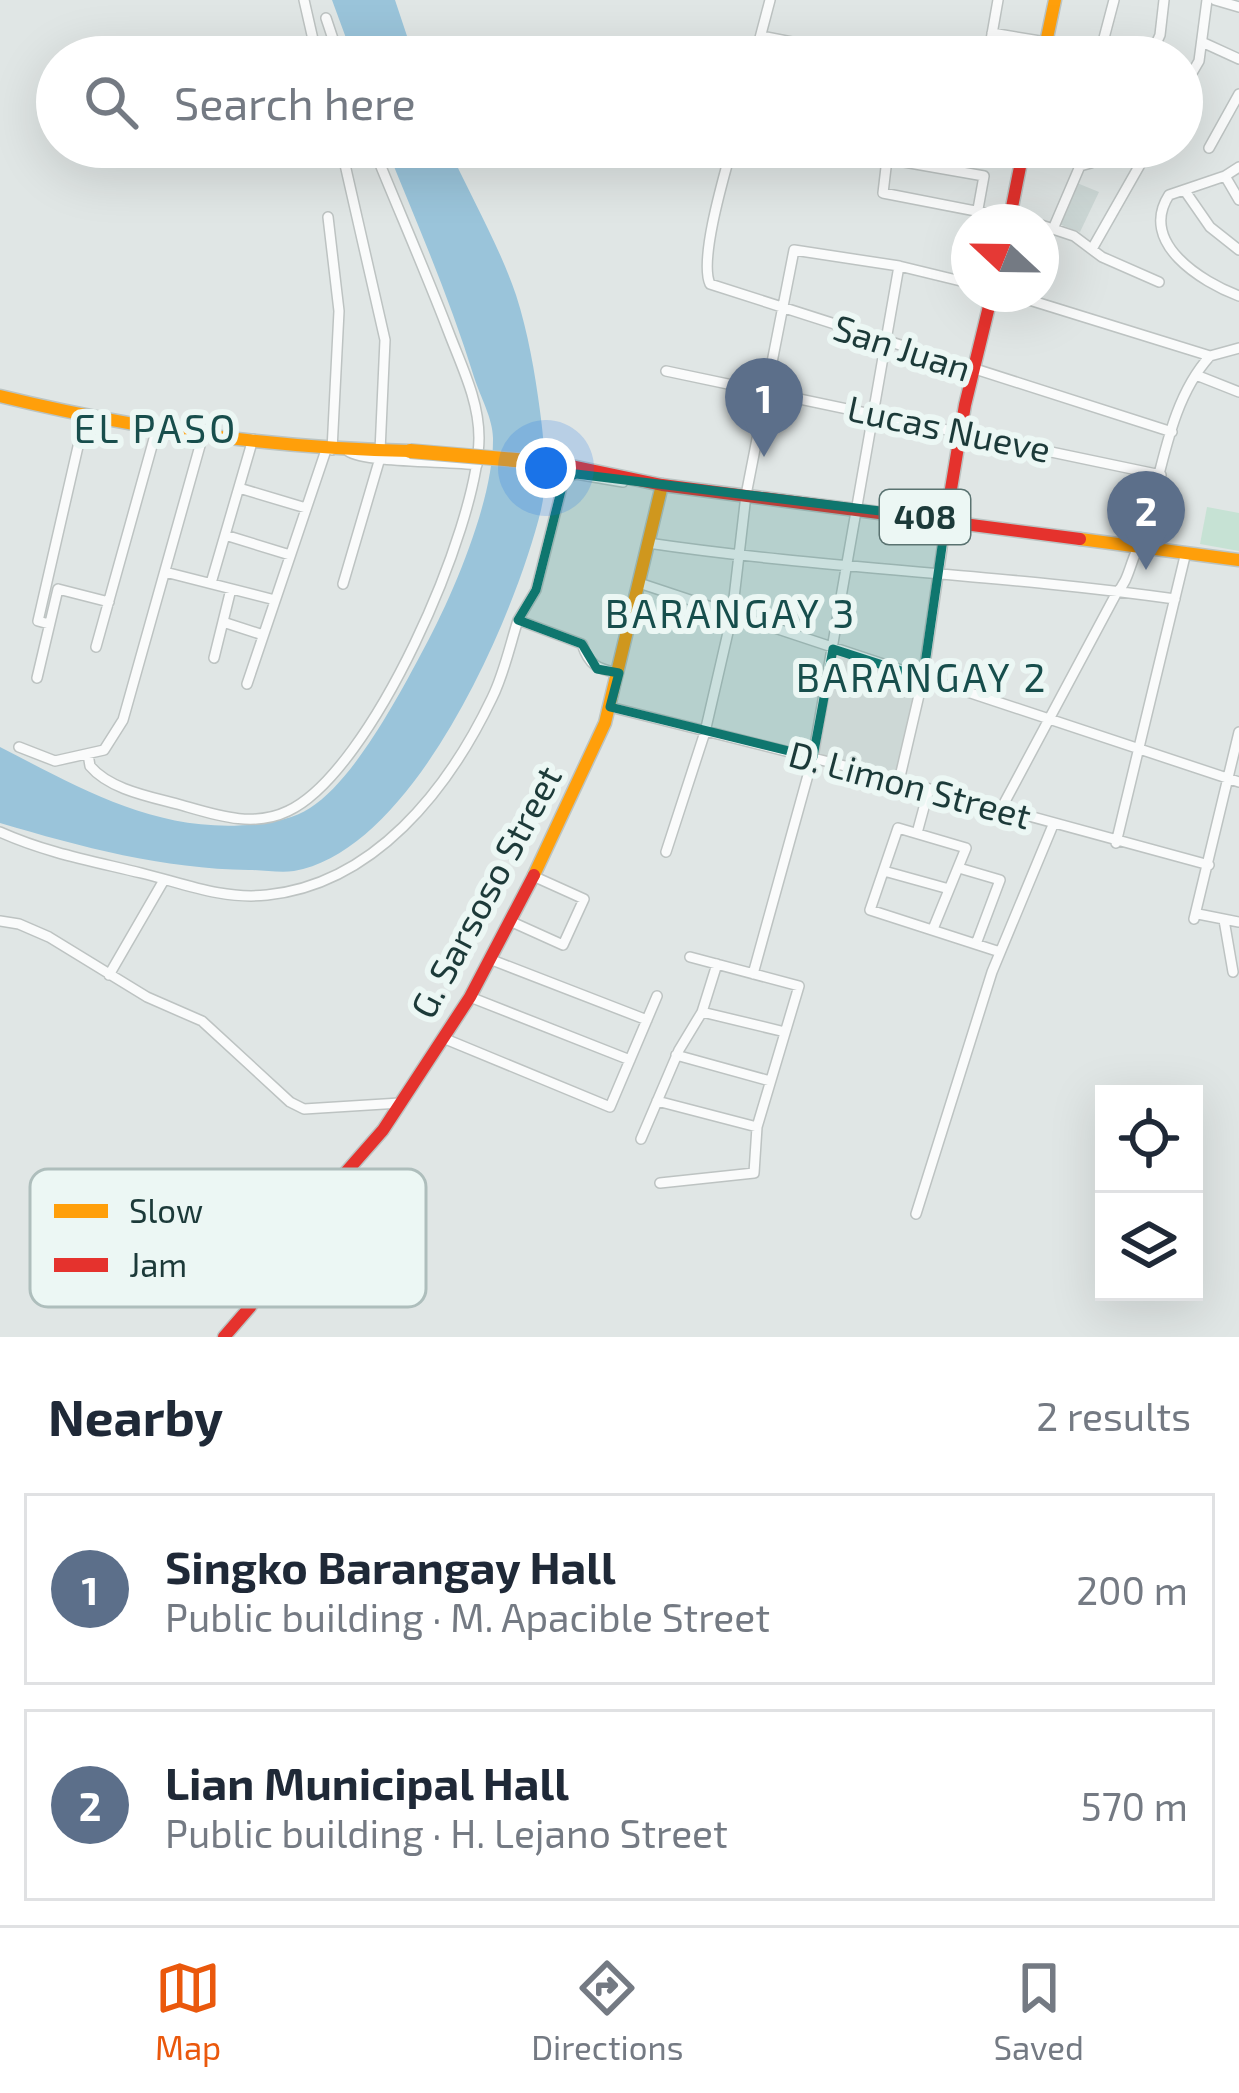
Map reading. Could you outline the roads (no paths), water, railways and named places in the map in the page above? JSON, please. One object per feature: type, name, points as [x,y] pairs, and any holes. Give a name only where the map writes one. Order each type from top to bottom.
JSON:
[{"type":"street","points":[[304,0],[312,36]]},
{"type":"street","points":[[761,36],[770,0]]},
{"type":"street","points":[[992,36],[998,0]]},
{"type":"street","points":[[1047,36],[1055,0]]},
{"type":"street","points":[[1105,36],[1114,0]]},
{"type":"street","points":[[1160,36],[1164,0]]},
{"type":"street","points":[[1239,8],[1211,0],[1204,43],[1239,58]]},
{"type":"street","points":[[326,18],[332,36]]},
{"type":"street","points":[[992,33],[1001,36]]},
{"type":"street","points":[[1209,148],[1239,94]]},
{"type":"street","points":[[1239,167],[1169,195],[1163,204],[1163,234],[1189,270],[1239,296]]},
{"type":"street","points":[[343,584],[380,454],[385,340],[346,168]]},
{"type":"street","points":[[88,754],[95,773],[112,782],[216,816],[262,818],[289,811],[314,793],[348,754],[422,628],[464,528],[477,465],[478,418],[381,168]]},
{"type":"street","name":"San Juan","points":[[726,168],[705,274],[710,284],[1172,432]]},
{"type":"street","points":[[886,168],[883,193],[978,209],[984,176],[938,168]]},
{"type":"street","points":[[1012,204],[1020,168]]},
{"type":"street","points":[[1059,205],[1079,168]]},
{"type":"street","points":[[1092,248],[1138,168]]},
{"type":"street","points":[[1226,176],[1239,200]]},
{"type":"street","points":[[1185,190],[1210,227],[1239,250]]},
{"type":"street","points":[[247,684],[306,508],[336,450],[339,310],[328,217]]},
{"type":"street","points":[[1059,231],[1102,257],[1159,282]]},
{"type":"street","points":[[666,852],[705,732],[732,615],[746,495],[794,250],[951,279]]},
{"type":"street","points":[[753,974],[813,757],[899,266]]},
{"type":"street","points":[[1059,309],[1210,356],[1239,348]]},
{"type":"street","points":[[898,781],[923,678],[960,430],[988,312]]},
{"type":"street","points":[[1001,809],[1120,591],[1145,533],[1172,432],[1196,375],[1210,356]]},
{"type":"street","name":"Lucas Nueve","points":[[666,370],[1160,475]]},
{"type":"street","points":[[1196,375],[1239,392]]},
{"type":"street","name":"408","points":[[0,396],[157,428],[380,454],[410,451],[562,464],[662,485],[1239,560]]},
{"type":"street","points":[[49,625],[38,621],[85,416]]},
{"type":"street","points":[[96,647],[157,428]]},
{"type":"street","points":[[19,747],[55,760],[104,750],[123,720],[204,434]]},
{"type":"street","points":[[211,583],[254,439]]},
{"type":"street","points":[[380,454],[477,465]]},
{"type":"street","points":[[0,832],[40,850],[194,890],[265,896],[317,886],[372,856],[397,834],[467,744],[494,695],[518,620],[536,590],[564,479],[576,474],[609,482],[637,481]]},
{"type":"street","name":"G. Sarsoso Street","points":[[348,1169],[382,1130],[470,997],[512,922],[600,736],[662,485]]},
{"type":"street","points":[[239,488],[306,508]]},
{"type":"street","points":[[225,535],[290,555]]},
{"type":"street","points":[[648,543],[1175,598]]},
{"type":"street","points":[[1116,843],[1186,552]]},
{"type":"street","points":[[164,572],[275,600]]},
{"type":"street","points":[[639,583],[1234,781]]},
{"type":"street","points":[[37,678],[59,588],[110,602]]},
{"type":"street","points":[[214,658],[231,589]]},
{"type":"street","points":[[518,620],[582,644],[597,669],[618,673]]},
{"type":"street","points":[[223,622],[263,635]]},
{"type":"street","name":"D. Limon Street","points":[[610,707],[1209,865]]},
{"type":"street","points":[[1239,732],[1234,781],[1196,916],[1239,922]]},
{"type":"street","points":[[916,833],[929,789]]},
{"type":"street","points":[[916,1214],[1000,952],[1053,824]]},
{"type":"street","points":[[933,929],[966,848],[898,827],[870,910],[1000,952]]},
{"type":"street","points":[[959,868],[1000,880],[976,944]]},
{"type":"street","points":[[884,871],[950,890]]},
{"type":"street","points":[[512,922],[562,945],[584,899],[533,876]]},
{"type":"street","points":[[109,975],[164,880]]},
{"type":"street","points":[[1224,920],[1232,972]]},
{"type":"street","points":[[0,921],[49,938],[147,997],[202,1021],[290,1102],[304,1109],[400,1103]]},
{"type":"street","points":[[660,1183],[754,1173],[757,1127],[799,986],[690,957]]},
{"type":"street","points":[[491,960],[647,1020]]},
{"type":"street","points":[[641,1139],[676,1055],[702,1012],[717,964]]},
{"type":"street","points":[[443,1038],[610,1107],[657,996]]},
{"type":"street","points":[[470,997],[630,1060]]},
{"type":"street","points":[[702,1012],[784,1032]]},
{"type":"street","points":[[676,1055],[770,1081]]},
{"type":"street","points":[[657,1101],[757,1127]]},
{"type":"street","name":"G. Sarsoso Street","points":[[224,1337],[250,1307]]},
{"type":"water","points":[[332,0],[395,0],[407,36],[345,36]]},
{"type":"water","points":[[395,168],[458,168],[516,295],[531,353],[545,460],[541,510],[508,608],[453,722],[418,775],[380,821],[338,854],[294,871],[154,861],[0,823],[0,747],[123,806],[188,823],[258,824],[291,817],[310,808],[342,779],[373,738],[433,632],[469,549],[491,463],[489,415]]},
{"type":"place","name":"Singko Barangay Hall","points":[[764,457]]},
{"type":"place","name":"Lian Municipal Hall","points":[[1146,570]]},
{"type":"district","name":"EL PASO","points":[[156,429]]},
{"type":"district","name":"BARANGAY 3","points":[[731,614]]},
{"type":"district","name":"BARANGAY 2","points":[[922,678]]}]
